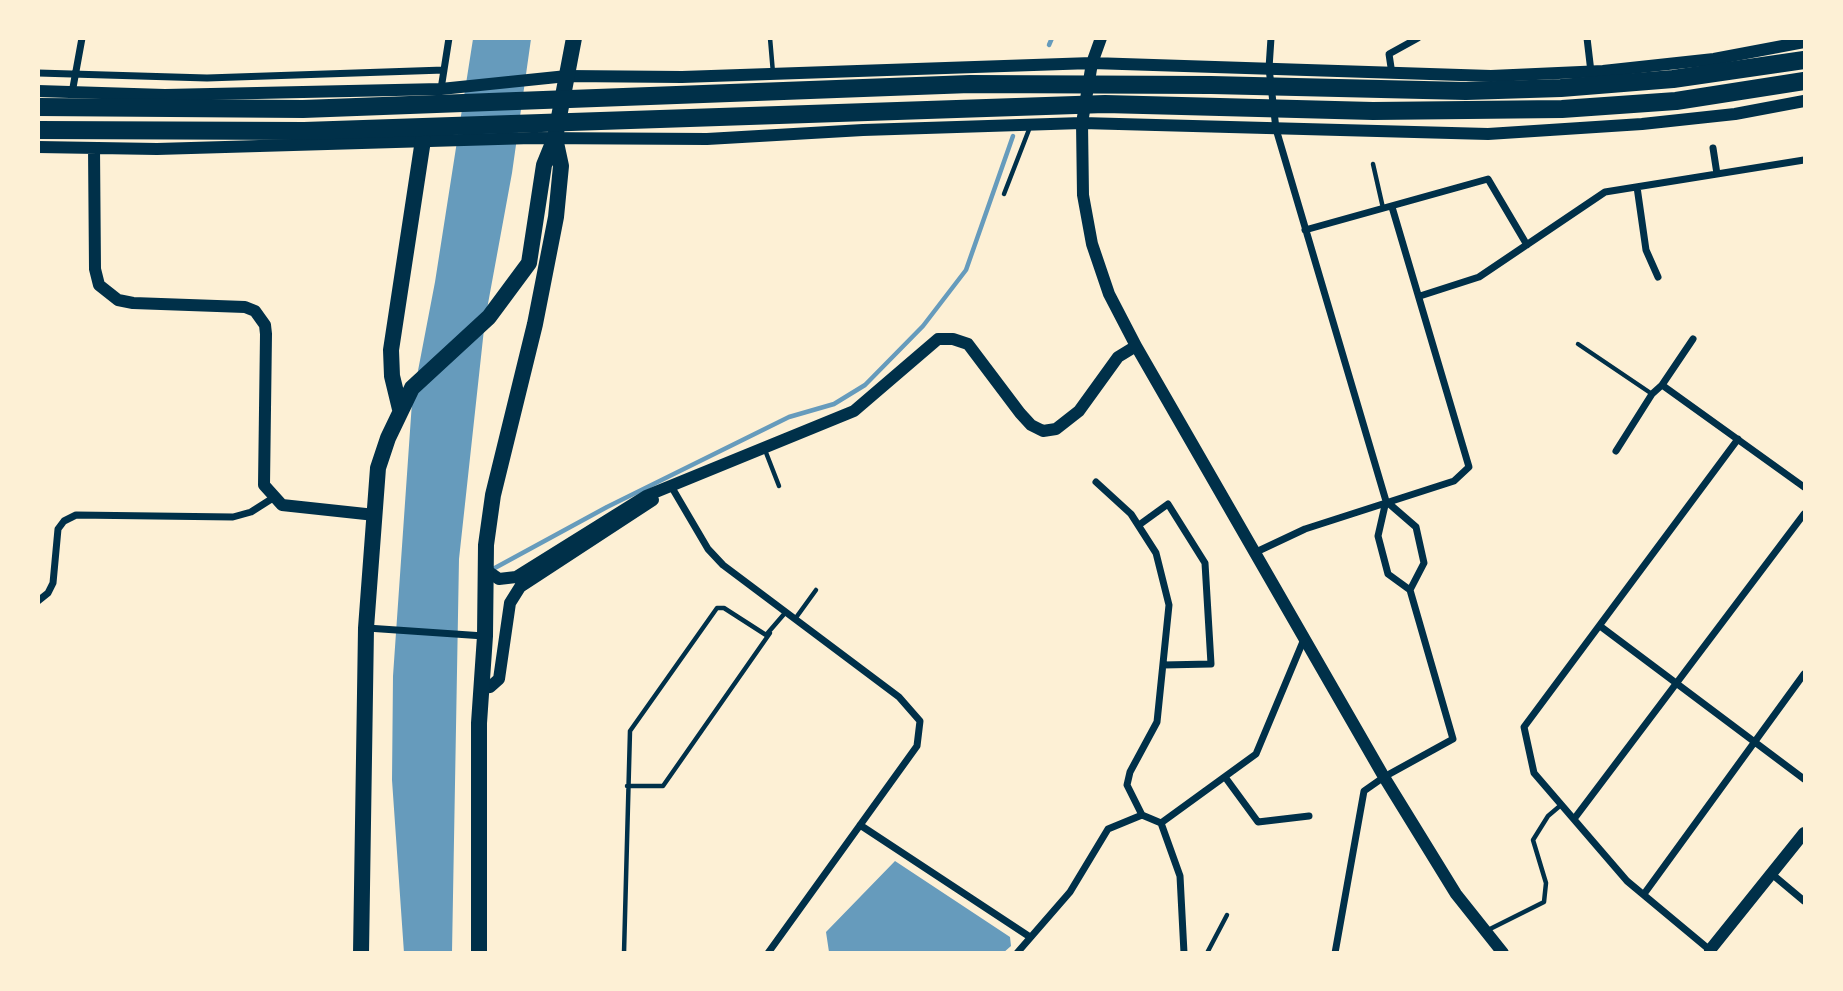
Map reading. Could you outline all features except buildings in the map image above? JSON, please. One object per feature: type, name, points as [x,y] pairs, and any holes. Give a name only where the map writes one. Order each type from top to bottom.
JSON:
[{"type":"highway","points":[[38,107],[303,109],[984,84],[1493,90],[1673,79],[1804,60]]},
{"type":"highway","points":[[38,130],[304,131],[1078,105],[1373,111],[1562,109],[1676,101],[1804,81]]},
{"type":"main road","points":[[361,953],[378,468],[402,404],[434,365],[489,317],[528,263],[544,165],[555,138],[574,38]]},
{"type":"main road","points":[[479,953],[481,688],[478,635],[493,495],[535,324],[556,217],[561,166],[555,138]]},
{"type":"main road","points":[[402,404],[392,376],[391,350],[424,140]]},
{"type":"street","points":[[60,148],[82,38]]},
{"type":"street","points":[[441,89],[449,38]]},
{"type":"street","points":[[1101,38],[1092,62],[1082,123],[1083,195],[1092,244],[1109,294],[1136,346],[1384,777],[1456,894],[1503,953]]},
{"type":"street","points":[[1392,74],[1389,54],[1418,38]]},
{"type":"street","points":[[1587,38],[1591,72]]},
{"type":"street","points":[[1270,39],[1269,68],[1276,129],[1386,501],[1378,536],[1388,574],[1410,590],[1453,739],[1364,791],[1337,952]]},
{"type":"street","points":[[38,91],[72,93],[441,89],[567,76],[773,74],[1092,62],[1491,76],[1591,72],[1714,59],[1804,42]]},
{"type":"street","points":[[38,73],[207,78],[444,70]]},
{"type":"street","points":[[38,147],[531,138],[707,139],[863,130],[1082,123],[1488,134],[1557,131],[1735,114],[1804,101]]},
{"type":"street","points":[[94,148],[95,269],[99,285],[109,295],[125,301],[245,307],[261,317],[266,334],[264,485],[272,498],[295,509],[375,515]]},
{"type":"street","points":[[1713,148],[1717,174]]},
{"type":"street","points":[[1420,296],[1479,277],[1605,192],[1804,160]]},
{"type":"street","points":[[1305,230],[1488,179],[1527,245]]},
{"type":"street","points":[[1637,187],[1646,250],[1658,277]]},
{"type":"street","points":[[1254,553],[1305,529],[1454,481],[1469,467],[1420,296],[1388,208]]},
{"type":"street","points":[[486,570],[499,579],[516,577],[646,496],[657,494],[764,445],[854,411],[928,345],[946,337],[968,344],[1031,425],[1043,431],[1056,429],[1070,419],[1086,403],[1118,357],[1136,346]]},
{"type":"street","points":[[1616,451],[1652,394],[1662,385],[1693,339]]},
{"type":"street","points":[[1662,385],[1804,487]]},
{"type":"street","points":[[1738,439],[1524,727],[1534,773],[1627,881],[1712,951],[1804,833]]},
{"type":"street","points":[[1096,482],[1132,514],[1156,553],[1169,605],[1157,722],[1130,772],[1127,785],[1142,815]]},
{"type":"street","points":[[671,486],[708,549],[723,565],[900,697],[920,721],[917,746],[768,953]]},
{"type":"street","points":[[481,688],[490,687],[499,679],[510,603],[520,587],[652,502],[657,494]]},
{"type":"street","points":[[38,601],[48,593],[53,583],[58,530],[64,521],[76,515],[233,517],[251,512],[272,498]]},
{"type":"street","points":[[1386,501],[1416,527],[1424,563],[1410,590]]},
{"type":"street","points":[[1139,525],[1168,504],[1205,563],[1211,664],[1163,665]]},
{"type":"street","points":[[1574,820],[1675,682],[1804,514]]},
{"type":"street","points":[[1600,626],[1804,779]]},
{"type":"street","points":[[372,629],[478,635]]},
{"type":"street","points":[[1161,822],[1256,754],[1304,639]]},
{"type":"street","points":[[1644,894],[1804,674]]},
{"type":"street","points":[[1225,777],[1258,821],[1309,816]]},
{"type":"street","points":[[1017,953],[1070,892],[1108,829],[1142,815],[1161,822]]},
{"type":"street","points":[[1161,822],[1180,876],[1184,953]]},
{"type":"street","points":[[860,825],[1030,937]]},
{"type":"street","points":[[1773,876],[1804,901]]},
{"type":"lane","points":[[770,38],[773,74]]},
{"type":"lane","points":[[1004,194],[1030,126]]},
{"type":"lane","points":[[1373,164],[1388,208]]},
{"type":"lane","points":[[1578,344],[1652,394]]},
{"type":"lane","points":[[764,445],[779,486]]},
{"type":"lane","points":[[795,619],[816,590]]},
{"type":"lane","points":[[624,953],[630,731],[716,608],[724,608],[762,635],[770,632]]},
{"type":"lane","points":[[627,786],[663,786],[786,612]]},
{"type":"lane","points":[[1485,931],[1544,902],[1546,883],[1533,840],[1544,821],[1561,805]]},
{"type":"lane","points":[[1207,953],[1227,915]]},
{"type":"water","points":[[473,39],[531,39],[512,173],[485,320],[459,559],[452,952],[404,953],[392,780],[393,676],[412,402],[435,282]]},
{"type":"water","points":[[895,861],[1010,937],[1011,946],[1003,953],[829,952],[826,932]]},
{"type":"waterway","points":[[1049,45],[1052,38]]},
{"type":"waterway","points":[[493,569],[607,507],[789,417],[834,404],[865,385],[923,326],[966,270],[1013,136]]}]
